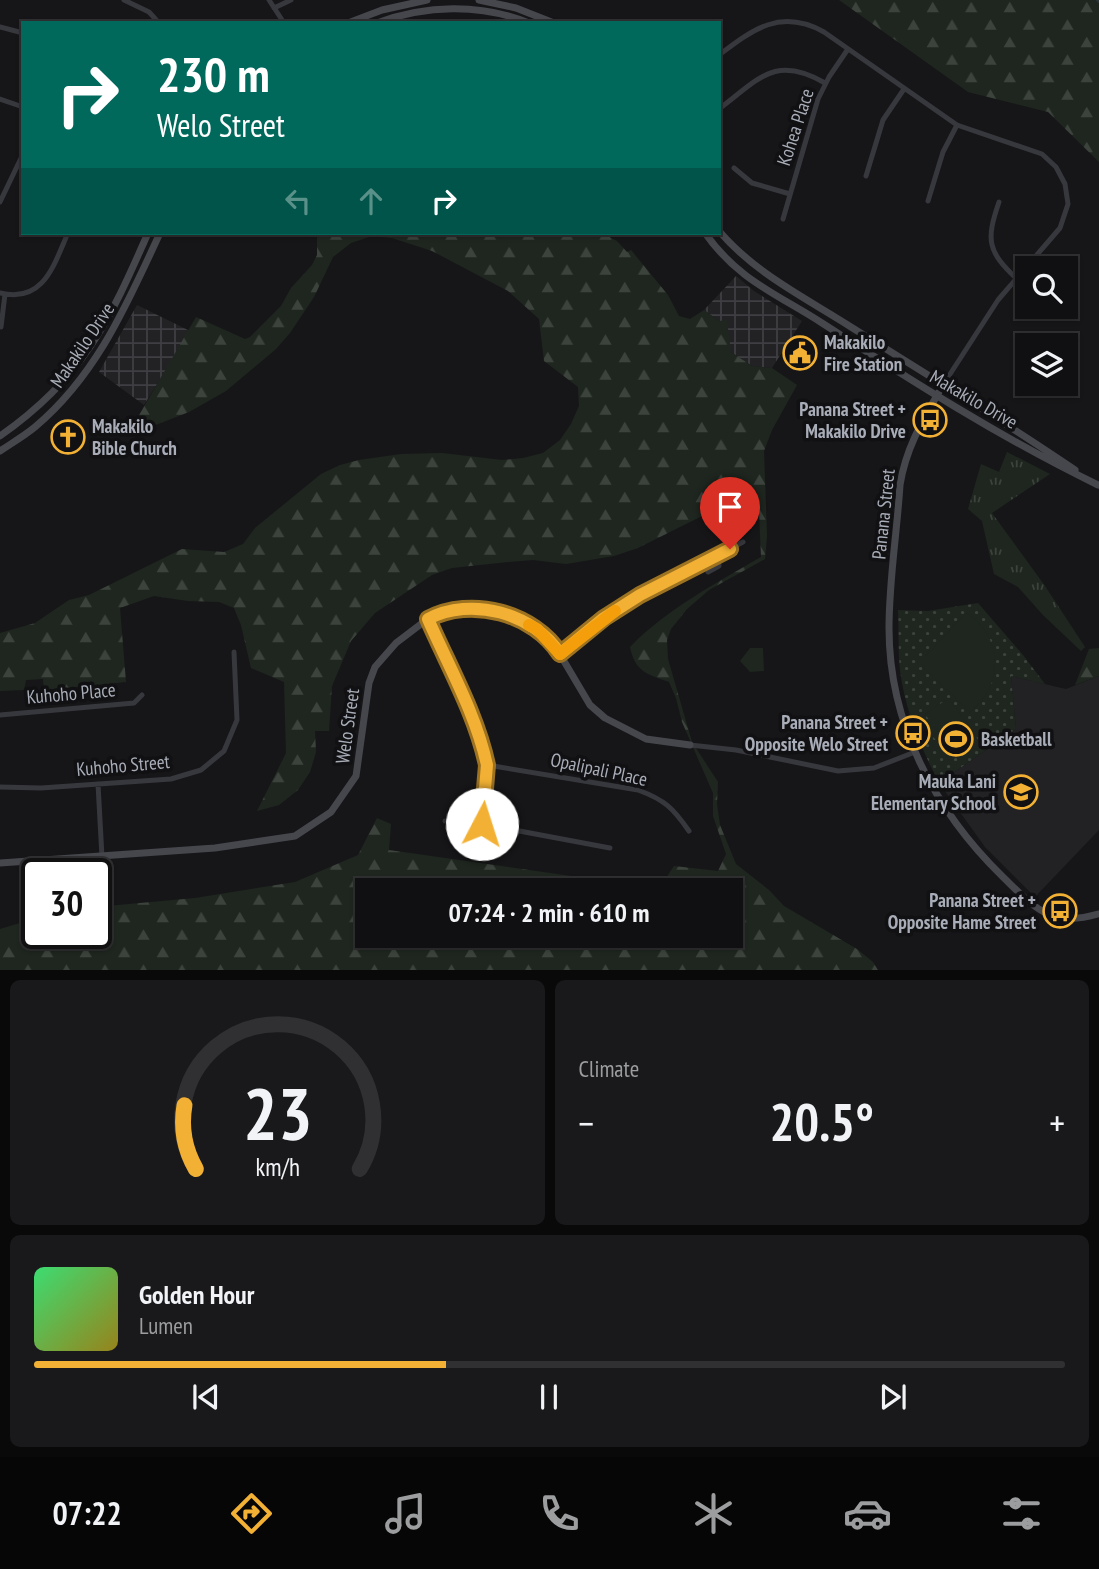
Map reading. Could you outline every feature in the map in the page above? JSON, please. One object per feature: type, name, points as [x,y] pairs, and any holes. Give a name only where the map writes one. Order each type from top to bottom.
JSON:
[{"type":"main road","points":[[353,21],[382,10],[427,0]]},
{"type":"main road","points":[[479,0],[518,4],[550,21]]},
{"type":"main road","points":[[514,16],[518,4]]},
{"type":"main road","points":[[382,21],[400,14],[464,8],[514,16],[524,21]]},
{"type":"main road","name":"Makakilo Drive","points":[[721,232],[764,274],[943,385],[1098,486]]},
{"type":"main road","name":"Makakilo Drive","points":[[0,436],[27,417],[56,391],[81,362],[109,318],[147,235]]},
{"type":"main road","name":"Makakilo Drive","points":[[0,451],[35,427],[64,399],[93,363],[118,323],[159,235]]},
{"type":"main road","name":"Makakilo Drive","points":[[707,235],[722,253],[757,284],[937,396],[1050,462],[1098,486]]},
{"type":"main road","points":[[820,321],[826,311]]},
{"type":"main road","name":"Panana Street","points":[[943,385],[913,437],[903,468],[889,612],[895,688],[915,752],[934,794],[955,825],[980,854],[1029,902],[1054,918],[1074,919],[1098,914]]},
{"type":"main road","name":"Welo Street","points":[[0,863],[215,848],[295,836],[331,812],[356,776],[369,682],[375,667],[396,643],[428,619],[439,613],[464,608],[489,610],[511,616],[537,629],[560,654],[590,705],[606,718],[646,739],[690,745]]},
{"type":"street","points":[[124,0],[149,12],[157,21]]},
{"type":"street","points":[[269,0],[283,21]]},
{"type":"street","points":[[274,8],[291,0]]},
{"type":"street","name":"Panana Street","points":[[721,53],[744,36],[767,25],[792,22],[817,28],[957,125],[1036,151],[1052,162],[1063,178],[1068,204],[1063,223],[1038,256]]},
{"type":"street","points":[[0,27],[21,32]]},
{"type":"street","name":"Kohea Place","points":[[783,219],[814,111],[825,83],[848,49]]},
{"type":"street","points":[[721,107],[764,75],[779,70],[800,70],[825,83]]},
{"type":"street","points":[[866,176],[883,120],[904,89]]},
{"type":"street","points":[[0,99],[21,106]]},
{"type":"street","points":[[928,201],[943,152],[957,125]]},
{"type":"street","points":[[0,202],[21,158]]},
{"type":"street","points":[[734,169],[752,183],[790,194]]},
{"type":"street","points":[[999,202],[990,232],[991,246],[1000,263],[1015,277]]},
{"type":"street","points":[[1,327],[3,293],[24,293],[41,284],[50,272],[67,235]]},
{"type":"street","name":"Panana Street","points":[[943,385],[998,300],[1015,281]]},
{"type":"street","points":[[560,654],[604,618],[640,595],[743,542]]},
{"type":"street","points":[[708,572],[719,566],[718,555]]},
{"type":"street","points":[[428,619],[477,725],[487,765],[482,824]]},
{"type":"street","name":"Kuhoho Street","points":[[0,788],[41,788],[171,779],[201,770],[224,751],[237,720],[234,652]]},
{"type":"street","name":"Kuhoho Place","points":[[0,715],[134,703],[142,695]]},
{"type":"street","name":"Welo Street","points":[[690,745],[736,750],[850,772],[874,768],[915,752]]},
{"type":"street","name":"Opalipali Place","points":[[487,765],[638,790],[671,806],[690,831]]},
{"type":"street","points":[[98,784],[102,857]]},
{"type":"street","points":[[446,821],[482,824],[610,848]]},
{"type":"shaded area","points":[[736,276],[754,291],[802,321],[772,368],[752,366],[731,352],[719,321],[704,310]]},
{"type":"shaded area","points":[[137,305],[190,331],[144,405],[99,372]]},
{"type":"shaded area","name":"Mauka Lani Elementary School","points":[[1011,676],[1066,689],[1099,676],[1099,830],[1035,897],[985,847],[939,783],[1016,729]]},
{"type":"green space","points":[[839,0],[1099,0],[1099,162],[1048,112],[968,92]]},
{"type":"green space","points":[[317,235],[606,235],[617,241],[627,252],[631,250],[668,295],[679,316],[690,319],[704,310],[719,321],[727,320],[731,352],[752,366],[772,368],[797,385],[772,430],[764,451],[767,536],[765,559],[709,590],[687,609],[671,629],[667,640],[668,659],[692,742],[718,782],[720,825],[736,864],[769,890],[784,906],[857,949],[873,962],[878,970],[0,970],[0,929],[21,923],[21,949],[112,949],[112,906],[195,898],[295,882],[358,855],[377,818],[391,824],[389,850],[581,878],[355,878],[355,948],[743,948],[743,878],[666,878],[674,866],[718,871],[726,854],[713,816],[713,793],[682,722],[669,682],[638,667],[630,647],[676,609],[761,557],[759,511],[746,494],[638,548],[614,556],[566,564],[533,560],[508,562],[452,568],[432,575],[375,613],[351,641],[332,686],[329,731],[315,731],[316,752],[310,772],[298,790],[279,805],[257,811],[286,753],[284,682],[251,668],[241,625],[234,608],[219,602],[154,596],[120,608],[126,682],[44,690],[43,679],[26,680],[24,690],[0,691],[0,633],[35,623],[69,600],[89,595],[182,549],[224,552],[243,544],[255,528],[321,474],[340,465],[401,454],[442,453],[502,460],[523,458],[543,453],[560,440],[571,424],[579,406],[578,387],[544,361],[539,319],[508,291],[432,251],[392,238],[372,236],[351,243],[333,257],[314,297],[290,333],[276,349],[226,391],[189,412],[127,436],[196,317],[245,339],[250,337],[281,306],[291,288],[312,265],[317,255]]},
{"type":"green space","points":[[1007,452],[1050,474],[992,513],[1085,647],[1081,651],[1018,587],[994,574],[982,521],[968,509],[981,464],[999,472]]},
{"type":"green space","points":[[978,603],[1045,684],[1011,676],[1016,729],[939,783],[920,742],[902,685],[898,610],[928,611]]},
{"type":"green space","points":[[966,613],[987,634],[995,661],[989,688],[970,712],[923,667],[924,658]]},
{"type":"green space","points":[[750,648],[763,648],[764,671],[750,672],[740,661]]},
{"type":"green space","points":[[1099,648],[1099,676],[1075,685],[1089,649]]},
{"type":"green space","name":"Basketball","points":[[949,698],[979,741],[950,761],[933,736],[938,732],[925,714]]},
{"type":"slow traffic","points":[[529,625],[537,629],[560,654],[615,611]]},
{"type":"place","name":"Makakilo Fire Station","points":[[800,353]]},
{"type":"place","name":"Panana Street + Makakilo Drive","points":[[930,420]]},
{"type":"place","name":"Makakilo Bible Church","points":[[68,437]]},
{"type":"place","name":"Panana Street + Opposite Welo Street","points":[[913,733]]},
{"type":"place","name":"Basketball","points":[[956,739]]},
{"type":"place","name":"Mauka Lani Elementary School","points":[[1021,792]]},
{"type":"place","name":"Panana Street + Opposite Hame Street","points":[[1060,911]]},
{"type":"route","points":[[482,824],[487,765],[477,725],[428,619],[439,613],[464,608],[489,610],[511,616],[537,629],[560,654],[604,618],[640,595],[730,549]]}]
